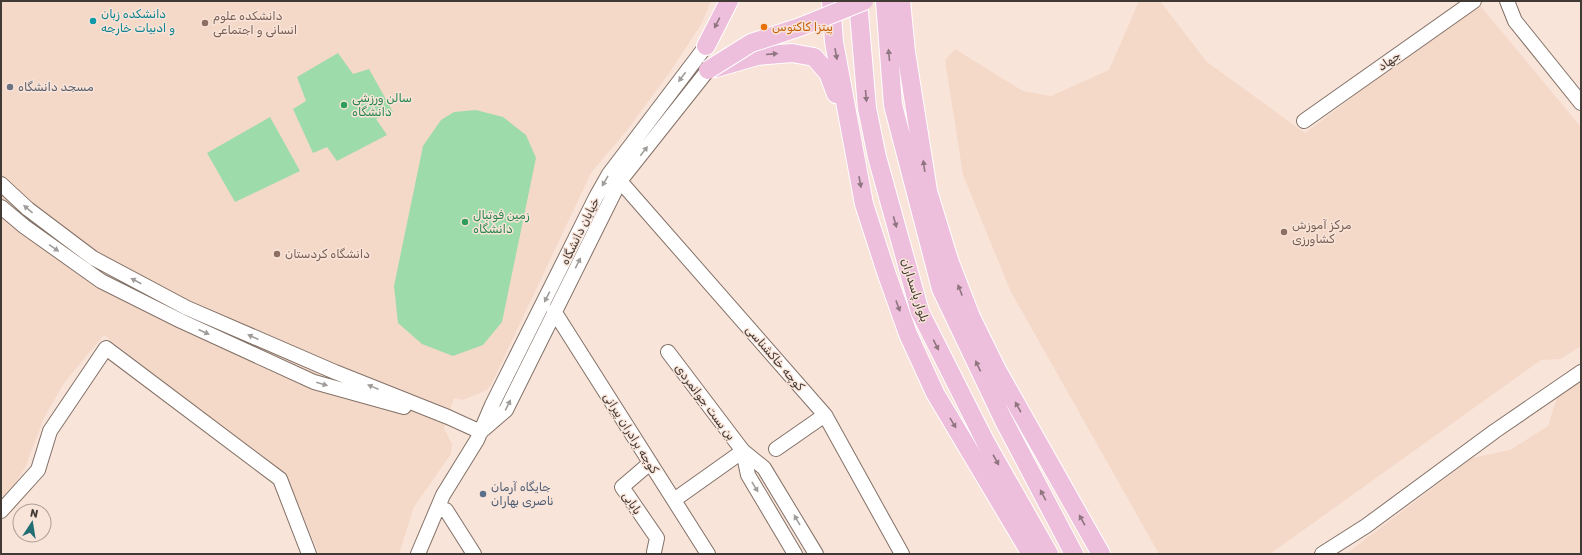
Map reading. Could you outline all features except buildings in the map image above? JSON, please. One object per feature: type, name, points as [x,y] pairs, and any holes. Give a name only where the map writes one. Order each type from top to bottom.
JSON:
[{"type":"main road","points":[[706,46],[729,1]]},
{"type":"main road","points":[[830,1],[834,42],[864,204],[908,334],[936,393],[1031,554]]},
{"type":"main road","name":"بلوار پاسداران","points":[[858,1],[867,108],[877,157],[920,312],[986,443],[1048,554]]},
{"type":"main road","points":[[708,70],[752,43],[800,27],[864,1]]},
{"type":"main road","name":"بلوار پاسداران","points":[[885,1],[893,105],[941,289],[1003,419],[1074,554]]},
{"type":"main road","points":[[901,1],[906,52],[928,191],[949,260],[971,317],[997,370],[1101,554]]},
{"type":"main road","points":[[708,70],[757,56],[792,53],[814,57],[828,73],[853,146]]},
{"type":"main road","points":[[903,143],[920,137]]},
{"type":"street","name":"جهاد","points":[[1304,121],[1474,1]]},
{"type":"street","points":[[1507,1],[1515,21],[1581,103]]},
{"type":"street","name":"خیابان دانشگاه","points":[[418,554],[443,495],[481,432],[492,405],[609,174],[706,46]]},
{"type":"street","name":"خیابان دانشگاه","points":[[481,432],[506,410],[620,181],[708,70]]},
{"type":"street","name":"کوچه خاکشناسی","points":[[620,181],[825,415],[902,554]]},
{"type":"street","points":[[1,184],[28,209],[93,258],[187,308],[334,372],[448,417],[481,432]]},
{"type":"street","points":[[1,207],[25,227],[101,281],[181,322],[314,382],[386,403],[448,417]]},
{"type":"street","points":[[181,322],[187,308]]},
{"type":"street","name":"کوچه برادران پیرانی","points":[[554,311],[708,554]]},
{"type":"street","points":[[1,511],[38,470],[50,430],[106,348],[280,479],[309,554]]},
{"type":"street","name":"بن بست جوانمردی","points":[[668,352],[743,451],[764,468],[816,554]]},
{"type":"street","points":[[1322,554],[1366,526],[1495,431],[1581,372]]},
{"type":"street","points":[[776,449],[825,415]]},
{"type":"street","points":[[674,500],[743,451]]},
{"type":"street","name":"بن بست جوانمردی","points":[[743,451],[748,475],[795,554]]},
{"type":"street","name":"بابایی","points":[[650,463],[622,487],[657,538],[652,553]]},
{"type":"street","points":[[446,510],[474,554]]},
{"type":"shaded area","name":"دانشگاه کردستان","points":[[1,1],[711,1],[702,23],[670,72],[628,129],[591,173],[491,385],[487,390],[463,400],[454,398],[444,428],[452,444],[451,454],[414,507],[399,554],[319,554],[288,480],[104,335],[64,383],[44,418],[25,468],[14,485],[1,498]]},
{"type":"shaded area","name":"مرکز آموزش کشاورزی","points":[[1139,1],[1160,1],[1207,62],[1305,133],[1478,3],[1581,127],[1581,346],[1561,359],[1541,360],[1270,554],[1159,554],[1010,290],[963,175],[945,60],[955,49],[1023,91],[1051,96],[1109,70]]},
{"type":"shaded area","points":[[1581,379],[1581,554],[1346,554],[1472,458],[1510,450],[1548,426],[1558,394]]},
{"type":"green space","name":"سالن ورزشی دانشگاه","points":[[338,53],[353,74],[369,69],[393,112],[376,119],[387,135],[337,161],[327,147],[313,153],[293,109],[306,101],[297,77]]},
{"type":"green space","name":"زمین فوتبال دانشگاه","points":[[476,110],[503,117],[526,135],[536,158],[502,322],[483,345],[453,356],[422,344],[398,323],[394,286],[423,146],[441,120],[454,112]]},
{"type":"green space","points":[[270,117],[300,171],[235,202],[207,153]]},
{"type":"place","name":"دانشکده زبان و ادبیات خارجه","points":[[93,21]]},
{"type":"place","name":"دانشکده علوم انسانی و اجتماعی","points":[[205,23]]},
{"type":"place","name":"پیتزا کاکتوس","points":[[764,27]]},
{"type":"place","name":"مسجد دانشگاه","points":[[10,87]]},
{"type":"place","name":"سالن ورزشی دانشگاه","points":[[344,105]]},
{"type":"place","name":"زمین فوتبال دانشگاه","points":[[465,222]]},
{"type":"place","name":"مرکز آموزش کشاورزی","points":[[1284,232]]},
{"type":"place","name":"دانشگاه کردستان","points":[[277,254]]},
{"type":"place","name":"جایگاه آرمان ناصری بهاران","points":[[483,494]]}]
